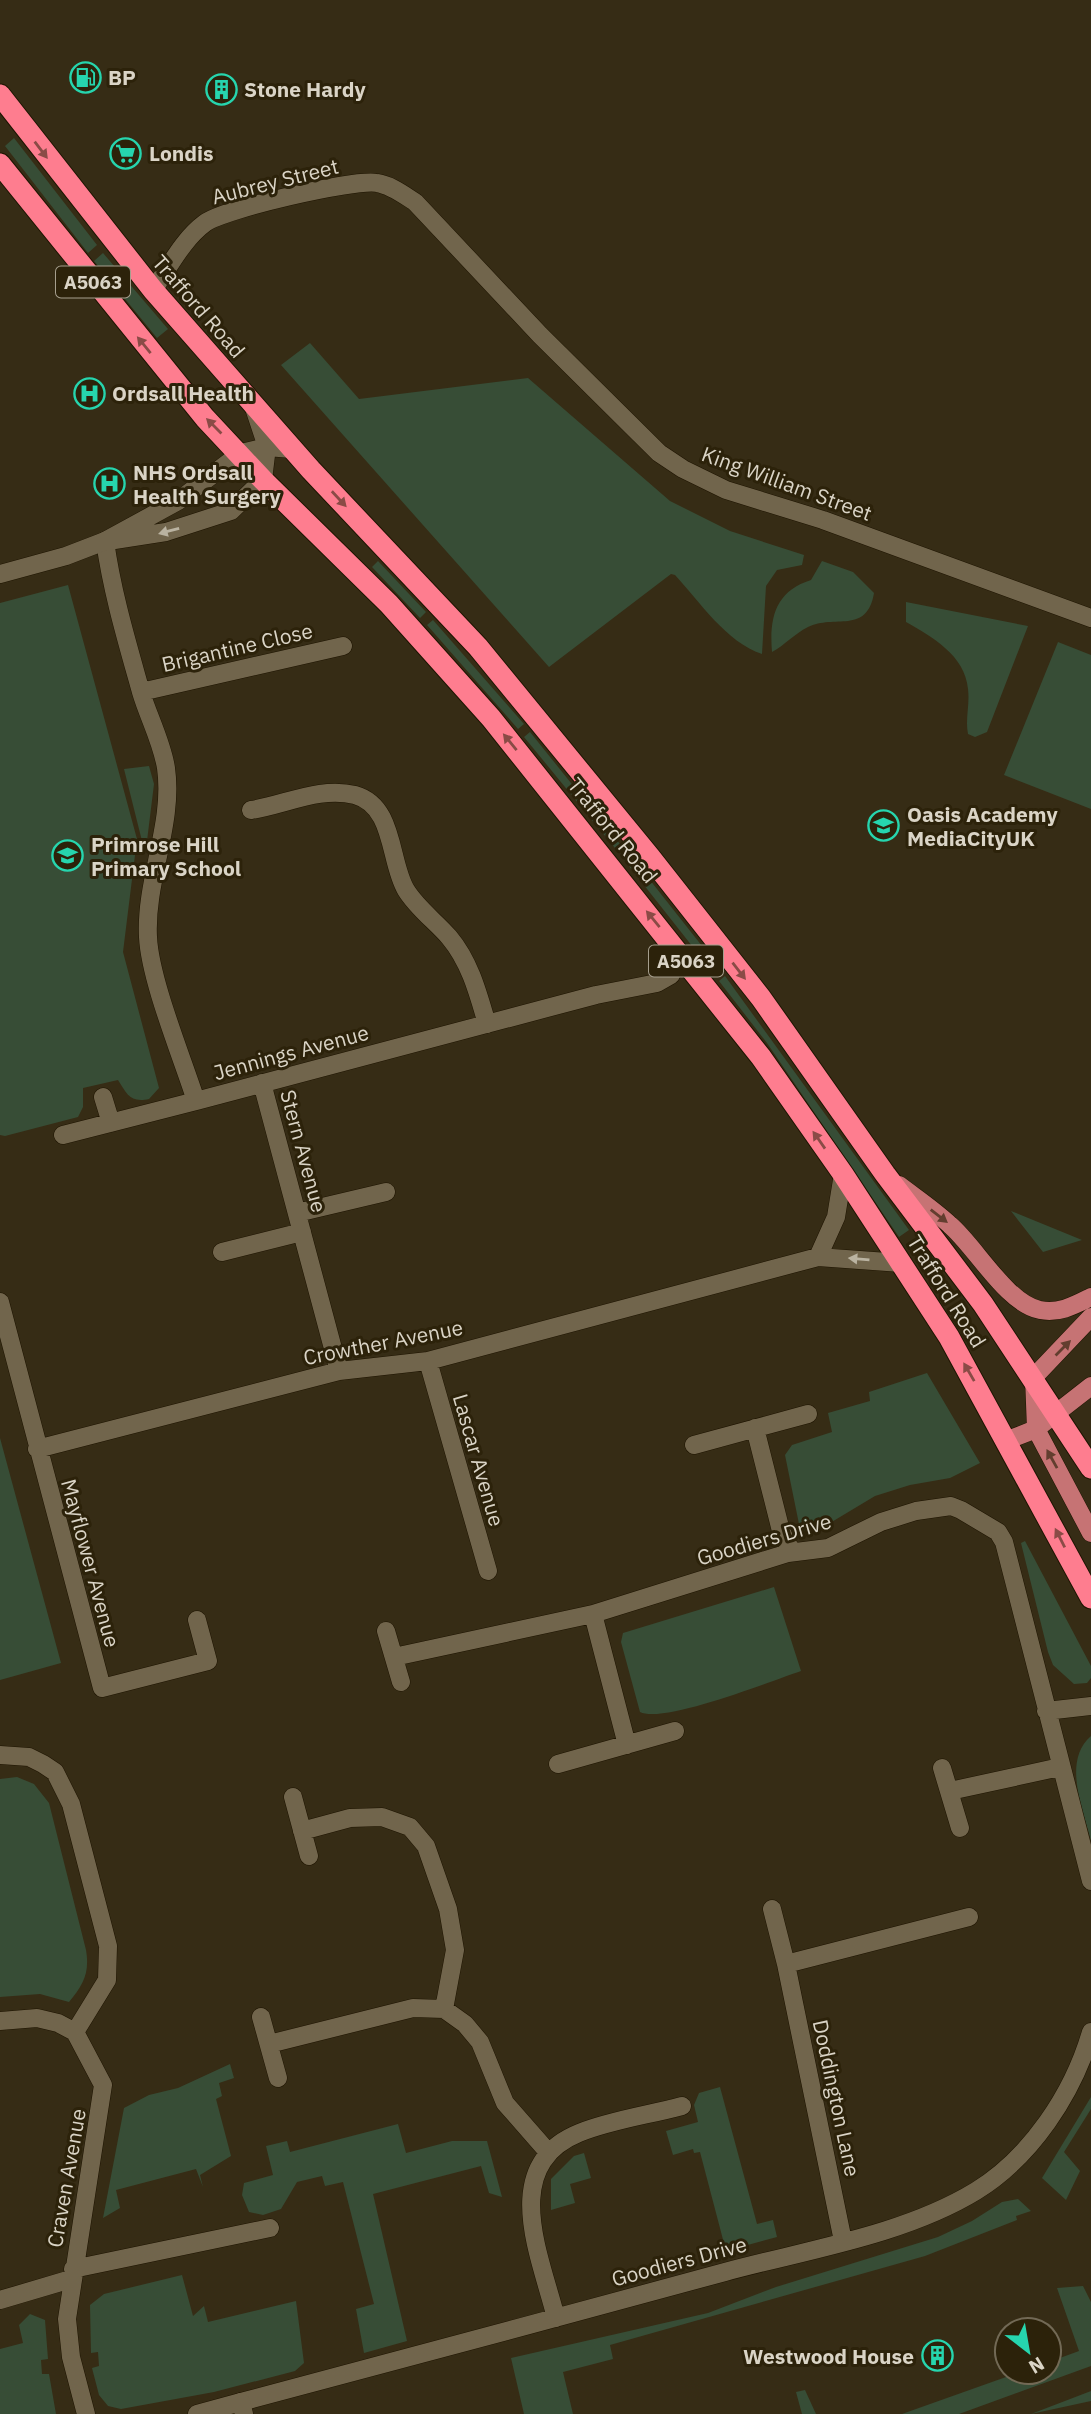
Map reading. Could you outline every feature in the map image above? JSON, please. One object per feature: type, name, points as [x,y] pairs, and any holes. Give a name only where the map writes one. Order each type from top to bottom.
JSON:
[{"type":"highway","name":"Trafford Road","points":[[0,95],[153,290],[292,449],[434,599],[523,700],[761,998],[885,1174],[1034,1377],[1091,1468]]},
{"type":"highway","name":"Trafford Road","points":[[0,164],[205,418],[241,453],[263,480],[389,604],[499,728],[724,1009],[843,1174],[949,1337],[1008,1440],[1091,1598]]},
{"type":"main road","points":[[885,1174],[951,1226],[1005,1286],[1028,1305],[1039,1310],[1060,1310],[1091,1297]]},
{"type":"main road","points":[[1091,1317],[1034,1377],[1036,1429],[1091,1534]]},
{"type":"main road","points":[[1008,1440],[1036,1429],[1091,1386]]},
{"type":"street","name":"Aubrey Street","points":[[153,290],[183,245],[206,222],[238,209],[338,188],[377,183],[396,189],[415,202],[431,218]]},
{"type":"street","name":"King William Street","points":[[431,218],[576,371],[659,453],[683,469],[726,489],[823,520],[1091,618]]},
{"type":"street","name":"A5063","points":[[253,405],[267,447],[263,480]]},
{"type":"street","points":[[0,574],[66,556],[105,541],[178,501],[241,453],[267,447],[292,449]]},
{"type":"street","points":[[105,541],[166,532],[231,511],[263,480]]},
{"type":"street","name":"Jennings Avenue","points":[[105,541],[109,572],[141,692],[166,767],[166,813],[150,894],[148,939],[159,985],[196,1101],[596,995],[657,983],[671,975]]},
{"type":"street","name":"Brigantine Close","points":[[141,692],[343,646]]},
{"type":"street","points":[[251,810],[333,793],[358,796],[373,808],[384,821],[404,888],[463,957],[472,975],[487,1024]]},
{"type":"street","name":"Stern Avenue","points":[[262,1083],[339,1371]]},
{"type":"street","points":[[103,1097],[111,1123]]},
{"type":"street","points":[[63,1135],[196,1101]]},
{"type":"street","points":[[818,1257],[836,1217],[843,1174]]},
{"type":"street","points":[[297,1213],[386,1192]]},
{"type":"street","name":"Stern Avenue","points":[[222,1252],[302,1232]]},
{"type":"street","name":"Crowther Avenue","points":[[37,1449],[339,1371],[428,1361],[818,1257],[901,1263]]},
{"type":"street","name":"Mayflower Avenue","points":[[0,1302],[102,1688],[208,1661],[197,1620]]},
{"type":"street","name":"Lascar Avenue","points":[[428,1361],[488,1571]]},
{"type":"street","points":[[694,1445],[808,1414]]},
{"type":"street","points":[[754,1428],[782,1531],[792,1552]]},
{"type":"street","name":"Goodiers Drive","points":[[394,1657],[593,1614],[792,1552],[828,1548],[881,1522],[916,1511],[951,1506],[973,1514],[998,1532],[1004,1542],[1091,1881]]},
{"type":"street","points":[[593,1614],[627,1745]]},
{"type":"street","points":[[386,1631],[401,1682]]},
{"type":"street","points":[[1046,1712],[1091,1706]]},
{"type":"street","points":[[558,1764],[675,1731]]},
{"type":"street","points":[[0,1755],[29,1757],[55,1772],[71,1804],[108,1946],[107,1980],[75,2032],[58,2023],[37,2018],[0,2021]]},
{"type":"street","points":[[950,1791],[1060,1767]]},
{"type":"street","points":[[942,1768],[960,1828]]},
{"type":"street","points":[[293,1797],[309,1857]]},
{"type":"street","points":[[302,1831],[351,1818],[382,1817],[410,1827],[426,1846],[448,1909],[456,1950],[444,2009]]},
{"type":"street","name":"Doddington Lane","points":[[772,1909],[786,1964],[843,2241]]},
{"type":"street","points":[[786,1964],[969,1917]]},
{"type":"street","points":[[269,2044],[413,2008],[444,2009],[465,2024],[480,2042],[505,2104],[548,2152]]},
{"type":"street","points":[[261,2017],[278,2078]]},
{"type":"street","name":"Craven Avenue","points":[[75,2032],[103,2085],[103,2099],[72,2274],[67,2319],[71,2357],[86,2414]]},
{"type":"street","name":"Goodiers Drive","points":[[197,2414],[242,2408],[556,2318],[843,2241],[946,2208],[978,2190],[1009,2165],[1047,2123],[1075,2076],[1091,2032]]},
{"type":"street","points":[[556,2318],[530,2216],[531,2182],[548,2152],[578,2134],[682,2106]]},
{"type":"street","points":[[0,2300],[72,2274],[270,2228]]},
{"type":"green space","points":[[14,138],[97,245],[88,253],[5,146]]},
{"type":"green space","points":[[103,253],[168,329],[157,338],[94,261]]},
{"type":"green space","points":[[310,343],[359,399],[528,378],[670,501],[730,531],[804,555],[802,565],[777,570],[766,586],[762,654],[725,631],[675,575],[671,574],[549,667],[281,365]]},
{"type":"green space","points":[[378,561],[426,612],[420,618],[372,567]]},
{"type":"green space","points":[[822,561],[853,572],[874,593],[870,606],[857,619],[808,627],[772,652],[772,628],[777,607],[790,591],[811,580]]},
{"type":"green space","name":"Primrose Hill Primary School","points":[[68,585],[137,839],[123,952],[159,1088],[149,1099],[137,1100],[130,1096],[118,1080],[83,1088],[83,1107],[78,1117],[5,1136],[0,1135],[0,603]]},
{"type":"green space","points":[[906,602],[1028,626],[987,732],[975,737],[968,734],[968,689],[961,666],[946,648],[906,622]]},
{"type":"green space","points":[[433,620],[524,724],[518,729],[427,625]]},
{"type":"green space","points":[[1058,642],[1091,655],[1091,809],[1004,775]]},
{"type":"green space","points":[[530,732],[620,844],[615,848],[524,737]]},
{"type":"green space","points":[[149,766],[154,784],[147,841],[142,841],[124,769]]},
{"type":"green space","points":[[627,851],[717,965],[711,970],[621,856]]},
{"type":"green space","points":[[725,976],[909,1230],[899,1237],[767,1043],[719,981]]},
{"type":"green space","points":[[1011,1211],[1082,1240],[1043,1252]]},
{"type":"green space","points":[[927,1373],[980,1463],[950,1478],[910,1485],[875,1496],[830,1523],[805,1531],[799,1524],[785,1455],[792,1445],[832,1432],[828,1413],[870,1401],[869,1392]]},
{"type":"green space","points":[[0,1438],[61,1663],[0,1680]]},
{"type":"green space","points":[[1025,1541],[1091,1666],[1091,1678],[1087,1683],[1074,1684],[1053,1665],[1021,1543]]},
{"type":"green space","points":[[774,1587],[801,1671],[694,1707],[653,1714],[640,1712],[621,1642],[623,1633]]},
{"type":"green space","points":[[1091,1736],[1091,1841],[1076,1772],[1082,1746]]},
{"type":"green space","points":[[17,1777],[34,1784],[49,1803],[86,1950],[84,1978],[69,2002],[40,1994],[0,1997],[0,1779]]},
{"type":"green space","points":[[230,2064],[234,2078],[219,2083],[222,2096],[216,2099],[231,2156],[200,2175],[203,2187],[196,2169],[116,2190],[120,2208],[103,2218],[124,2108],[149,2095],[178,2088]]},
{"type":"green space","points":[[720,2087],[757,2224],[773,2220],[777,2237],[726,2251],[700,2152],[694,2153],[693,2149],[673,2155],[666,2131],[698,2122],[694,2105],[699,2093]]},
{"type":"green space","points":[[1091,2097],[1091,2109],[1064,2152],[1080,2171],[1066,2200],[1042,2178]]},
{"type":"green space","points":[[398,2124],[406,2153],[452,2141],[487,2141],[502,2197],[489,2193],[481,2166],[373,2194],[407,2341],[364,2353],[356,2309],[374,2304],[343,2182],[325,2186],[322,2176],[297,2182],[281,2209],[263,2215],[249,2212],[242,2195],[244,2183],[273,2175],[266,2146],[287,2141],[290,2152]]},
{"type":"green space","points":[[584,2153],[591,2178],[570,2184],[575,2203],[551,2210],[551,2179],[574,2156]]},
{"type":"green space","points":[[1018,2199],[1031,2211],[1016,2216],[1017,2220],[925,2256],[610,2345],[613,2359],[563,2372],[573,2414],[524,2414],[511,2358],[708,2313],[776,2287],[938,2237],[972,2221],[1002,2202]]},
{"type":"green space","points":[[182,2275],[193,2316],[204,2306],[208,2322],[296,2301],[304,2363],[295,2371],[214,2392],[121,2409],[108,2406],[99,2395],[92,2368],[99,2366],[98,2352],[91,2353],[90,2305],[104,2294]]},
{"type":"green space","points":[[1083,2286],[1091,2302],[1091,2366],[1063,2376],[1063,2357],[1079,2351],[1057,2288]]},
{"type":"green space","points":[[30,2314],[45,2320],[48,2359],[41,2360],[42,2374],[49,2374],[56,2414],[0,2414],[0,2349],[23,2343],[19,2325]]},
{"type":"green space","points":[[993,2382],[993,2386],[1036,2386],[959,2414],[902,2414]]},
{"type":"green space","points":[[805,2390],[816,2414],[802,2414],[796,2392]]},
{"type":"green space","points":[[1091,2391],[1091,2401],[1031,2414]]},
{"type":"place","name":"BP","points":[[85,77]]},
{"type":"place","name":"Stone Hardy","points":[[221,89]]},
{"type":"place","name":"Londis","points":[[126,153]]},
{"type":"place","name":"Ordsall Health","points":[[89,393]]},
{"type":"place","name":"NHS Ordsall Health Surgery","points":[[110,484]]},
{"type":"place","name":"Oasis Academy MediaCityUK","points":[[884,826]]},
{"type":"place","name":"Primrose Hill Primary School","points":[[68,856]]},
{"type":"place","name":"Westwood House","points":[[937,2356]]}]
